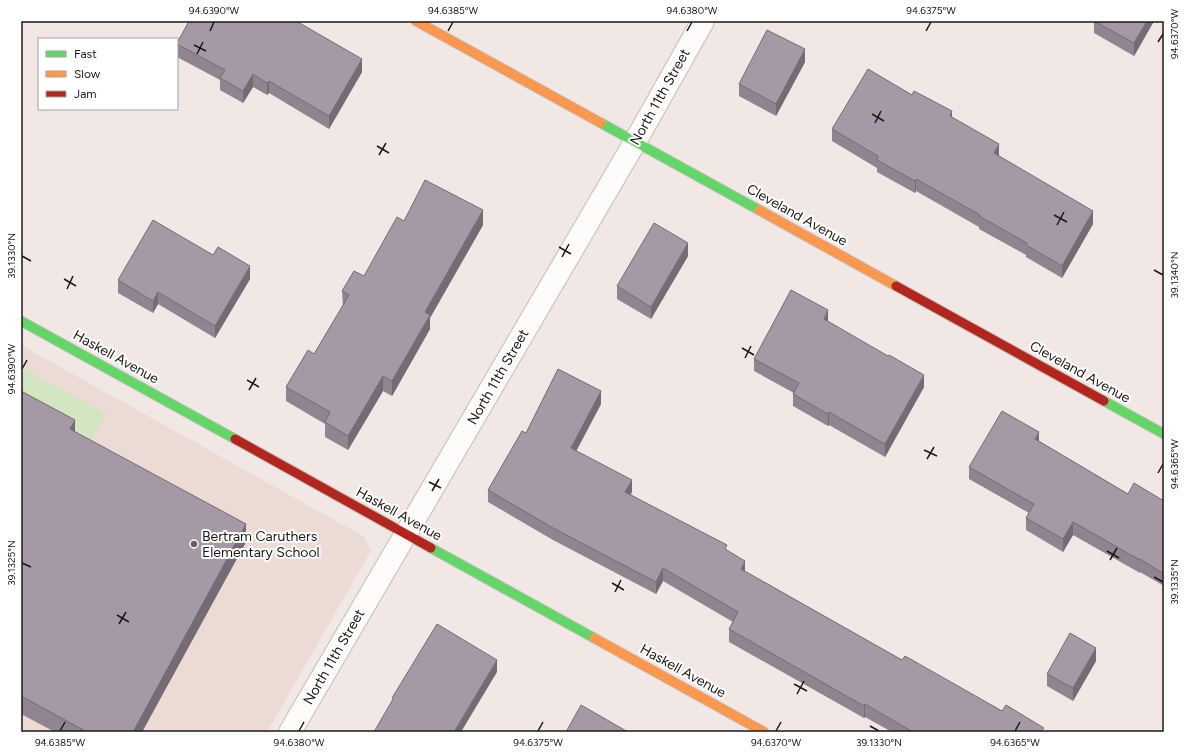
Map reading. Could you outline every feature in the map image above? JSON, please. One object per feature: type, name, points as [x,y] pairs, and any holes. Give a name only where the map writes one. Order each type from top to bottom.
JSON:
[{"type":"street","name":"Cleveland Avenue","points":[[416,21],[1164,434]]},
{"type":"street","name":"North 11th Street","points":[[290,732],[635,142],[702,21]]},
{"type":"street","name":"Haskell Avenue","points":[[21,321],[764,732]]},
{"type":"shaded area","name":"Bertram Caruthers Elementary School","points":[[21,345],[363,536],[371,551],[267,732],[21,732]]},
{"type":"green space","points":[[21,367],[106,414],[84,454],[21,408]]},
{"type":"building","points":[[189,21],[296,21],[362,59],[329,116],[269,81],[267,83],[253,74],[243,91],[220,78],[225,70],[178,45],[178,41]]},
{"type":"building","points":[[1094,21],[1147,21],[1134,43]]},
{"type":"building","points":[[767,30],[805,49],[776,104],[739,84]]},
{"type":"building","points":[[868,69],[912,95],[914,91],[952,111],[950,116],[999,144],[994,153],[1093,211],[1062,266],[1026,245],[1027,243],[979,216],[980,215],[916,179],[915,181],[877,160],[878,156],[832,129]]},
{"type":"building","points":[[425,180],[483,210],[425,312],[430,315],[392,381],[383,376],[348,436],[325,422],[330,412],[286,387],[308,350],[314,354],[349,295],[342,291],[354,271],[364,276],[397,217],[404,221]]},
{"type":"building","points":[[153,220],[213,255],[218,247],[250,266],[215,326],[158,292],[153,301],[118,280]]},
{"type":"building","points":[[654,223],[688,243],[651,307],[617,286]]},
{"type":"building","points":[[791,290],[828,310],[824,319],[924,375],[885,444],[829,412],[828,414],[793,394],[799,383],[754,359]]},
{"type":"building","points":[[558,369],[601,391],[571,448],[632,480],[625,492],[727,545],[725,549],[745,561],[741,569],[902,660],[905,656],[1002,711],[1006,705],[1044,728],[1041,732],[913,732],[865,704],[864,706],[729,629],[738,612],[663,568],[656,582],[553,528],[488,490],[522,431],[526,433]]},
{"type":"building","name":"Bertram Caruthers Elementary School","points":[[21,391],[75,420],[70,429],[246,524],[133,732],[87,732],[21,696]]},
{"type":"building","points":[[1002,411],[1039,432],[1035,439],[1128,494],[1134,483],[1164,501],[1164,574],[1073,522],[1063,539],[1026,518],[1034,504],[969,467]]},
{"type":"building","points":[[437,624],[497,660],[454,732],[374,732],[393,699],[392,698]]},
{"type":"building","points":[[1070,633],[1096,648],[1073,688],[1047,674]]},
{"type":"building","points":[[581,705],[628,732],[566,732]]},
{"type":"traffic: fast","points":[[601,123],[759,210]]},
{"type":"traffic: fast","points":[[21,321],[235,439]]},
{"type":"traffic: fast","points":[[1104,401],[1164,434]]},
{"type":"traffic: fast","points":[[431,548],[594,638]]},
{"type":"traffic: slow","points":[[416,21],[601,123]]},
{"type":"traffic: slow","points":[[759,210],[896,286]]},
{"type":"traffic: slow","points":[[594,638],[764,732]]},
{"type":"traffic: jam","points":[[896,286],[1104,401]]},
{"type":"traffic: jam","points":[[235,439],[431,548]]},
{"type":"place","name":"Bertram Caruthers Elementary School","points":[[194,544]]}]
